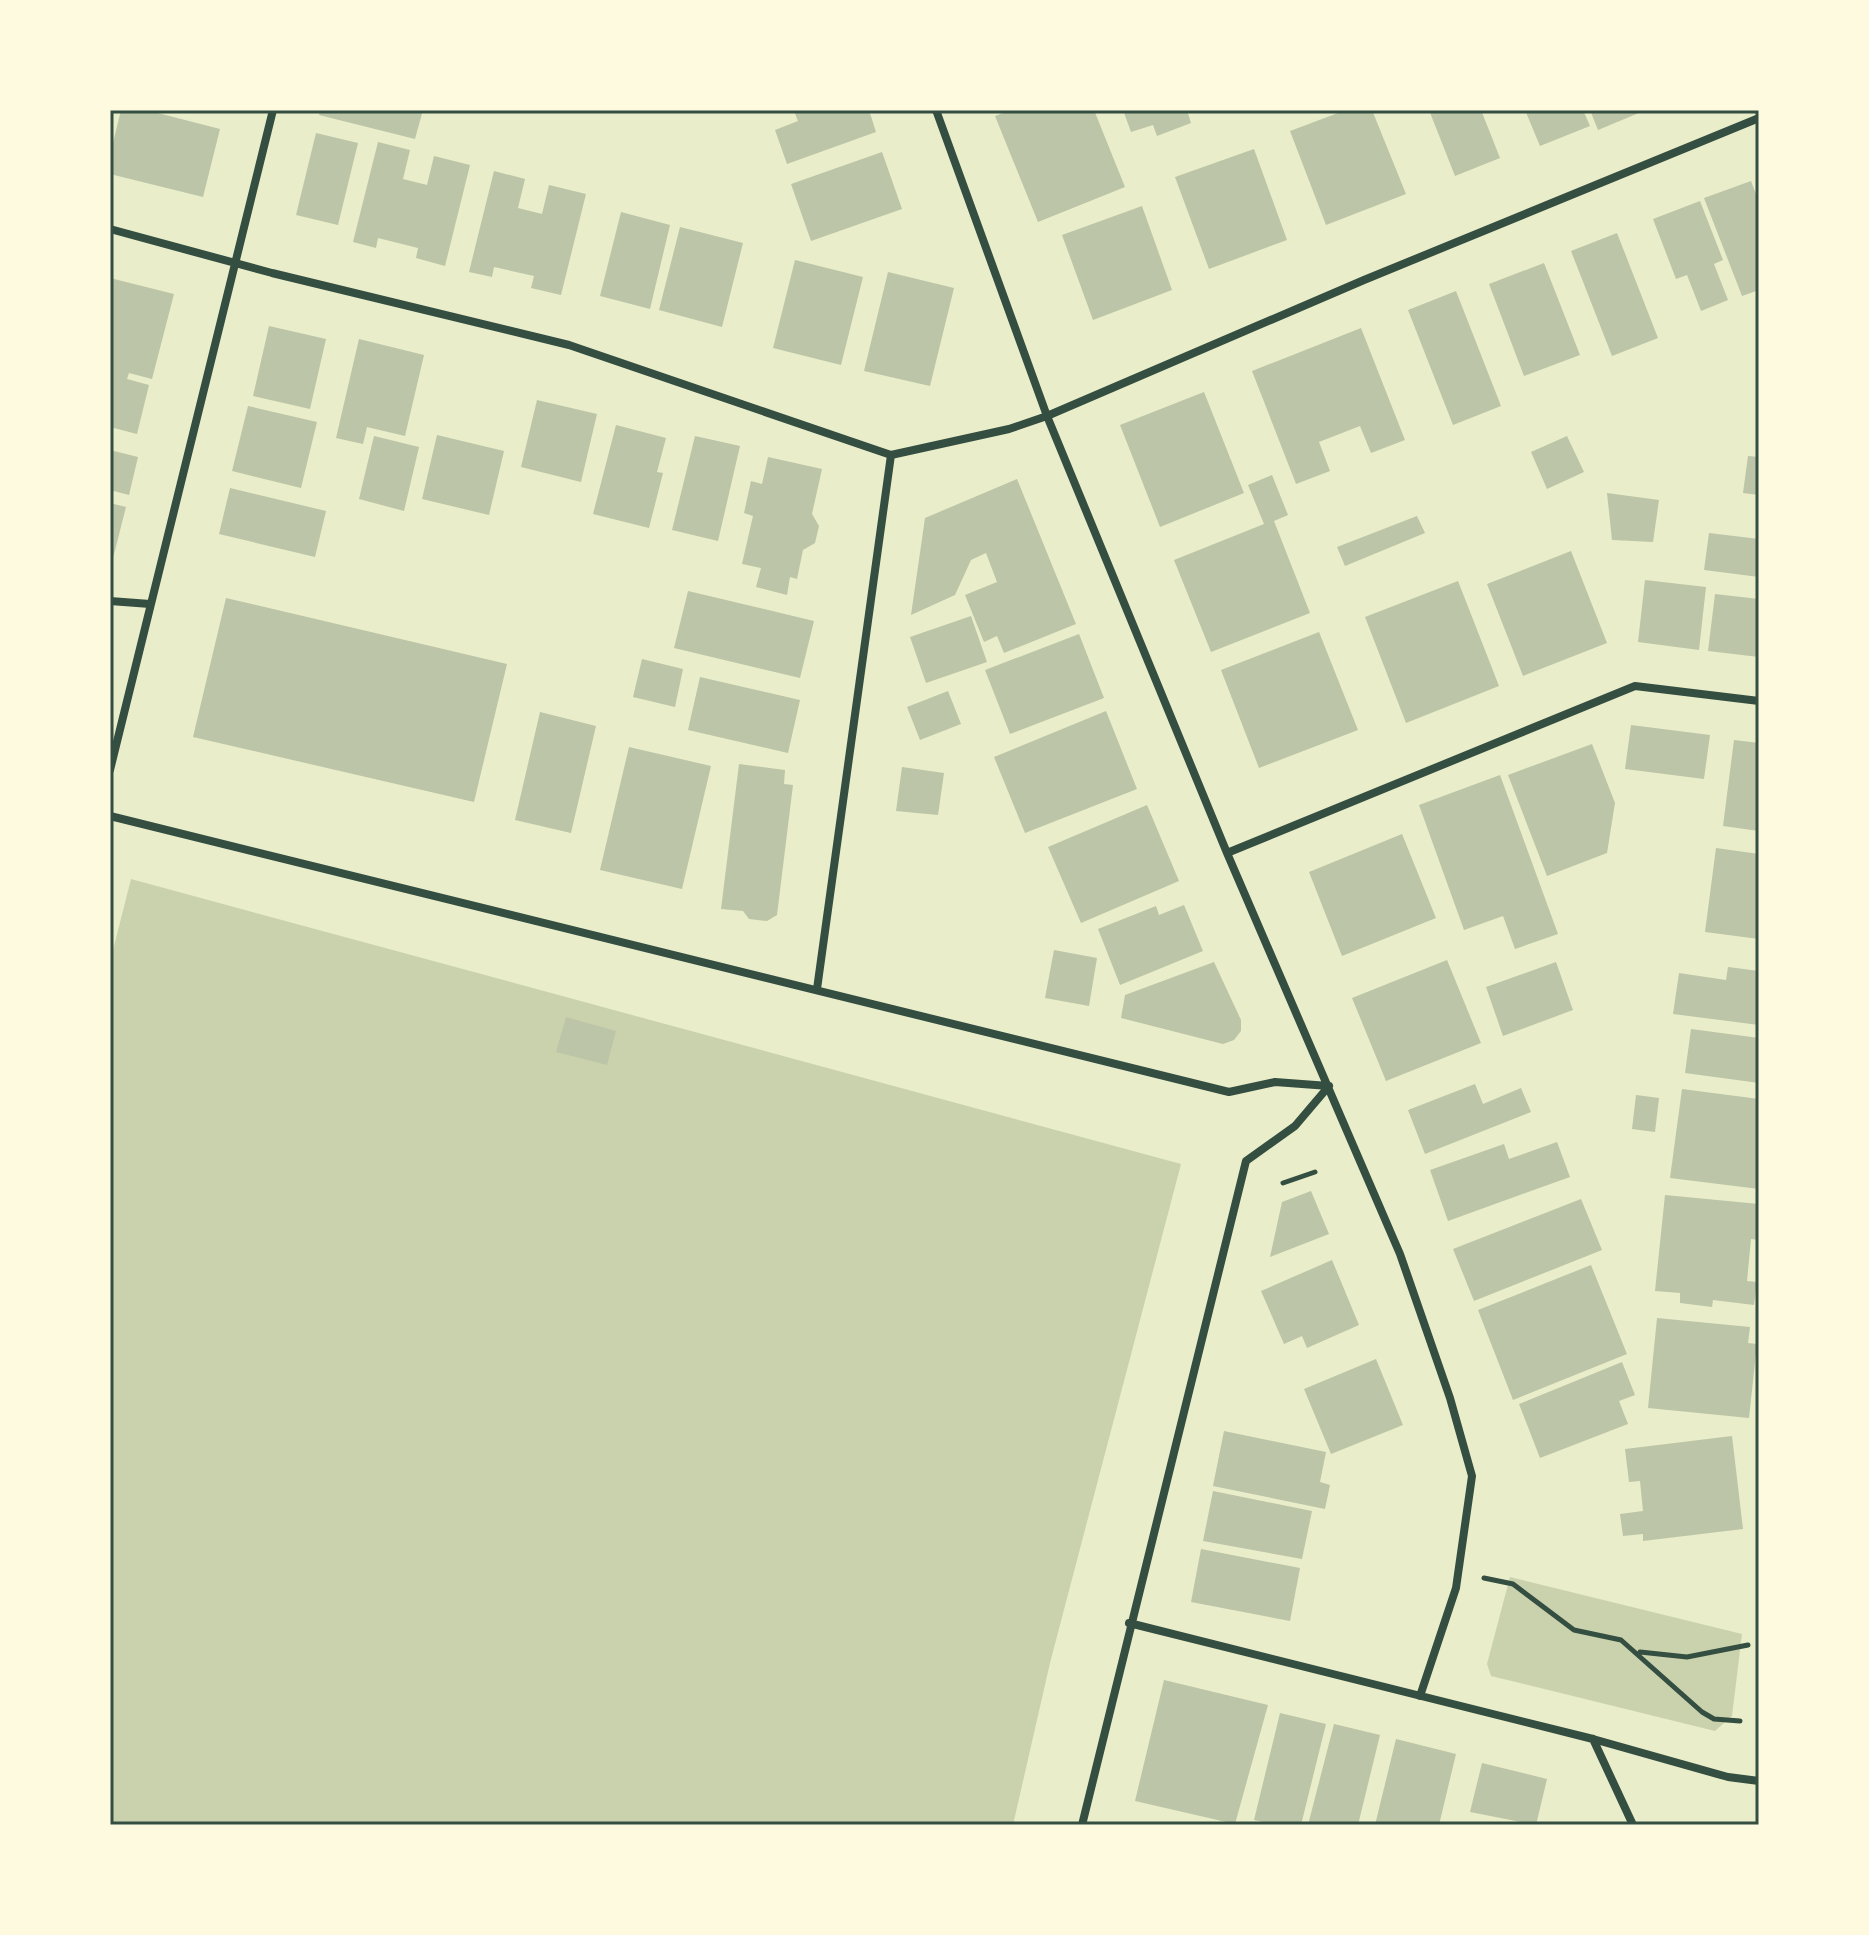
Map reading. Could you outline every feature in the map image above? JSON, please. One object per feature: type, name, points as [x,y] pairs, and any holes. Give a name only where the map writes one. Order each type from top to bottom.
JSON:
[{"type":"street","points":[[110,770],[273,110]]},
{"type":"street","points":[[936,110],[1047,416],[1227,853],[1400,1254],[1450,1398],[1472,1476],[1458,1573],[1420,1696]]},
{"type":"street","points":[[110,229],[234,263],[569,345],[891,455],[1009,429],[1047,416],[1207,346],[1759,118]]},
{"type":"street","points":[[817,989],[891,455]]},
{"type":"street","points":[[110,601],[150,604]]},
{"type":"street","points":[[1227,853],[1635,686],[1759,701]]},
{"type":"street","points":[[110,816],[1229,1092],[1275,1082],[1329,1086]]},
{"type":"street","points":[[1082,1825],[1129,1623],[1246,1161],[1295,1126],[1329,1086]]},
{"type":"street","points":[[1129,1623],[1593,1739],[1728,1777],[1759,1781]]},
{"type":"street","points":[[1593,1739],[1633,1825]]},
{"type":"path","points":[[1283,1183],[1315,1172]]},
{"type":"path","points":[[1458,1573],[1509,1582],[1574,1630],[1621,1640],[1637,1651],[1702,1712],[1714,1719],[1740,1721]]},
{"type":"path","points":[[1637,1651],[1687,1657],[1748,1645]]},
{"type":"green space","points":[[131,879],[1181,1164],[1050,1663],[1013,1825],[110,1825],[110,962]]},
{"type":"green space","points":[[1510,1577],[1742,1634],[1732,1716],[1715,1731],[1491,1676],[1487,1664]]},
{"type":"building","points":[[121,110],[146,110],[220,129],[203,197],[110,174],[110,155]]},
{"type":"building","points":[[321,110],[423,110],[415,139],[319,115]]},
{"type":"building","points":[[869,110],[876,132],[787,164],[775,130],[798,121],[794,111]]},
{"type":"building","points":[[1011,110],[1094,110],[1125,187],[1038,222],[995,116]]},
{"type":"building","points":[[1123,110],[1187,110],[1191,123],[1157,136],[1153,125],[1131,132]]},
{"type":"building","points":[[1346,110],[1372,110],[1406,194],[1326,225],[1290,131]]},
{"type":"building","points":[[1429,110],[1481,110],[1500,158],[1455,176]]},
{"type":"building","points":[[1525,110],[1583,110],[1590,126],[1540,146]]},
{"type":"building","points":[[1590,110],[1646,110],[1598,130]]},
{"type":"building","points":[[316,133],[358,143],[338,225],[296,215]]},
{"type":"building","points":[[378,142],[410,150],[403,179],[427,185],[434,156],[470,165],[445,266],[416,258],[418,248],[378,238],[376,248],[353,242]]},
{"type":"building","points":[[1254,149],[1287,240],[1209,269],[1175,177]]},
{"type":"building","points":[[882,152],[902,209],[811,241],[791,184]]},
{"type":"building","points":[[494,171],[525,179],[518,208],[542,214],[549,185],[586,194],[561,295],[531,288],[534,276],[494,267],[492,277],[469,272]]},
{"type":"building","points":[[1751,181],[1759,202],[1759,290],[1742,296],[1704,198]]},
{"type":"building","points":[[1700,201],[1723,260],[1714,264],[1728,300],[1701,311],[1687,275],[1676,279],[1653,219]]},
{"type":"building","points":[[1142,206],[1172,290],[1093,320],[1062,235]]},
{"type":"building","points":[[621,212],[670,225],[650,309],[600,296]]},
{"type":"building","points":[[680,227],[743,243],[722,327],[659,310]]},
{"type":"building","points":[[1617,233],[1658,338],[1612,356],[1571,251]]},
{"type":"building","points":[[795,260],[863,277],[841,365],[773,348]]},
{"type":"building","points":[[1544,263],[1580,355],[1524,376],[1489,284]]},
{"type":"building","points":[[888,272],[954,288],[930,386],[864,371]]},
{"type":"building","points":[[110,278],[174,294],[152,379],[129,373],[127,379],[149,385],[137,434],[110,427]]},
{"type":"building","points":[[1456,291],[1501,406],[1453,425],[1408,310]]},
{"type":"building","points":[[269,326],[326,339],[310,409],[253,396]]},
{"type":"building","points":[[1361,328],[1405,440],[1371,453],[1360,426],[1319,442],[1330,471],[1296,484],[1252,371]]},
{"type":"building","points":[[359,339],[424,355],[405,436],[367,427],[363,444],[336,438]]},
{"type":"building","points":[[1204,392],[1244,493],[1160,527],[1120,425]]},
{"type":"building","points":[[537,400],[597,414],[581,482],[521,467]]},
{"type":"building","points":[[248,406],[317,422],[301,488],[232,471]]},
{"type":"building","points":[[616,425],[666,438],[657,472],[663,473],[649,528],[593,514]]},
{"type":"building","points":[[437,435],[504,451],[489,515],[422,499]]},
{"type":"building","points":[[374,436],[419,447],[404,511],[359,499]]},
{"type":"building","points":[[695,436],[740,446],[718,541],[672,530]]},
{"type":"building","points":[[1567,436],[1584,472],[1547,489],[1531,452]]},
{"type":"building","points":[[110,450],[138,457],[129,495],[110,490]]},
{"type":"building","points":[[1748,456],[1759,457],[1759,495],[1743,493]]},
{"type":"building","points":[[768,457],[822,469],[812,514],[819,526],[815,543],[803,550],[797,579],[790,577],[787,595],[756,587],[761,568],[742,564],[753,516],[744,513],[751,481],[762,484]]},
{"type":"building","points":[[1272,475],[1288,515],[1274,521],[1310,613],[1211,652],[1174,560],[1264,524],[1248,485]]},
{"type":"building","points":[[1017,479],[1076,624],[1004,653],[997,636],[984,642],[965,595],[997,582],[986,553],[971,560],[955,595],[911,615],[925,518]]},
{"type":"building","points":[[230,488],[326,511],[315,557],[219,534]]},
{"type":"building","points":[[1607,493],[1659,500],[1653,542],[1612,540]]},
{"type":"building","points":[[110,503],[126,507],[111,566],[110,566]]},
{"type":"building","points":[[1417,516],[1425,533],[1345,566],[1337,547]]},
{"type":"building","points":[[1709,533],[1759,539],[1759,577],[1704,570]]},
{"type":"building","points":[[1571,551],[1607,643],[1523,676],[1487,584]]},
{"type":"building","points":[[1645,580],[1706,587],[1699,650],[1638,642]]},
{"type":"building","points":[[1458,581],[1499,686],[1406,723],[1365,617]]},
{"type":"building","points":[[688,591],[814,621],[800,678],[674,648]]},
{"type":"building","points":[[1715,594],[1759,599],[1759,657],[1708,651]]},
{"type":"building","points":[[226,598],[507,664],[474,802],[193,737]]},
{"type":"building","points":[[971,616],[987,662],[926,683],[910,637]]},
{"type":"building","points":[[1319,632],[1358,730],[1259,768],[1221,670]]},
{"type":"building","points":[[1079,634],[1104,698],[1010,734],[985,670]]},
{"type":"building","points":[[642,659],[683,669],[675,707],[633,697]]},
{"type":"building","points":[[700,677],[800,700],[788,753],[688,730]]},
{"type":"building","points":[[948,691],[961,724],[920,740],[907,707]]},
{"type":"building","points":[[1106,711],[1137,789],[1025,833],[994,757]]},
{"type":"building","points":[[540,712],[596,726],[571,833],[515,820]]},
{"type":"building","points":[[1631,725],[1710,735],[1704,779],[1625,769]]},
{"type":"building","points":[[1734,740],[1759,743],[1759,831],[1723,826]]},
{"type":"building","points":[[1592,744],[1615,803],[1607,853],[1547,876],[1508,775]]},
{"type":"building","points":[[629,747],[711,766],[682,889],[600,870]]},
{"type":"building","points":[[739,764],[785,770],[784,784],[793,785],[777,915],[767,921],[749,919],[743,911],[721,909]]},
{"type":"building","points":[[902,767],[944,773],[938,815],[896,811]]},
{"type":"building","points":[[1500,775],[1558,934],[1515,949],[1503,916],[1464,930],[1419,805]]},
{"type":"building","points":[[1147,805],[1179,881],[1081,923],[1048,847]]},
{"type":"building","points":[[1402,834],[1436,918],[1342,956],[1309,872]]},
{"type":"building","points":[[1716,848],[1759,854],[1759,939],[1705,932]]},
{"type":"building","points":[[1184,905],[1203,951],[1120,985],[1098,929],[1156,906],[1159,915]]},
{"type":"building","points":[[1054,950],[1097,958],[1089,1006],[1045,998]]},
{"type":"building","points":[[1447,960],[1481,1043],[1386,1081],[1352,998]]},
{"type":"building","points":[[1214,962],[1241,1020],[1241,1031],[1234,1040],[1223,1044],[1121,1018],[1125,995]]},
{"type":"building","points":[[1556,962],[1573,1010],[1503,1036],[1486,987]]},
{"type":"building","points":[[1728,967],[1759,971],[1759,1025],[1673,1014],[1679,973],[1726,980]]},
{"type":"building","points":[[566,1017],[616,1031],[607,1065],[556,1052]]},
{"type":"building","points":[[1691,1029],[1759,1038],[1759,1083],[1685,1073]]},
{"type":"building","points":[[1475,1084],[1483,1104],[1521,1088],[1531,1112],[1425,1154],[1408,1110]]},
{"type":"building","points":[[1682,1089],[1759,1099],[1759,1189],[1670,1178]]},
{"type":"building","points":[[1636,1095],[1659,1098],[1655,1132],[1632,1129]]},
{"type":"building","points":[[1557,1142],[1570,1177],[1448,1221],[1430,1170],[1504,1144],[1509,1159]]},
{"type":"building","points":[[1311,1191],[1329,1234],[1270,1257],[1282,1202]]},
{"type":"building","points":[[1665,1195],[1759,1204],[1759,1240],[1751,1239],[1747,1281],[1757,1282],[1754,1305],[1713,1300],[1712,1307],[1680,1303],[1680,1293],[1655,1291]]},
{"type":"building","points":[[1581,1199],[1602,1250],[1474,1301],[1453,1249]]},
{"type":"building","points":[[1332,1260],[1359,1325],[1307,1348],[1302,1336],[1284,1344],[1261,1291]]},
{"type":"building","points":[[1591,1265],[1627,1354],[1513,1400],[1478,1310]]},
{"type":"building","points":[[1657,1318],[1750,1327],[1748,1343],[1757,1344],[1749,1418],[1648,1408]]},
{"type":"building","points":[[1376,1359],[1403,1425],[1331,1454],[1304,1389]]},
{"type":"building","points":[[1622,1362],[1635,1395],[1619,1401],[1628,1424],[1540,1458],[1519,1404]]},
{"type":"building","points":[[1224,1431],[1326,1452],[1320,1482],[1330,1485],[1325,1509],[1213,1486]]},
{"type":"building","points":[[1732,1436],[1743,1529],[1643,1541],[1643,1534],[1623,1536],[1620,1514],[1643,1511],[1640,1481],[1629,1482],[1625,1449]]},
{"type":"building","points":[[1213,1491],[1312,1511],[1302,1559],[1203,1541]]},
{"type":"building","points":[[1201,1549],[1300,1568],[1290,1621],[1191,1602]]},
{"type":"building","points":[[1164,1680],[1268,1705],[1235,1824],[1135,1801]]},
{"type":"building","points":[[1280,1713],[1326,1724],[1301,1825],[1276,1825],[1254,1820]]},
{"type":"building","points":[[1334,1724],[1380,1735],[1358,1825],[1308,1825]]},
{"type":"building","points":[[1396,1739],[1456,1754],[1439,1825],[1375,1825]]},
{"type":"building","points":[[1482,1763],[1547,1779],[1536,1825],[1470,1812]]}]
